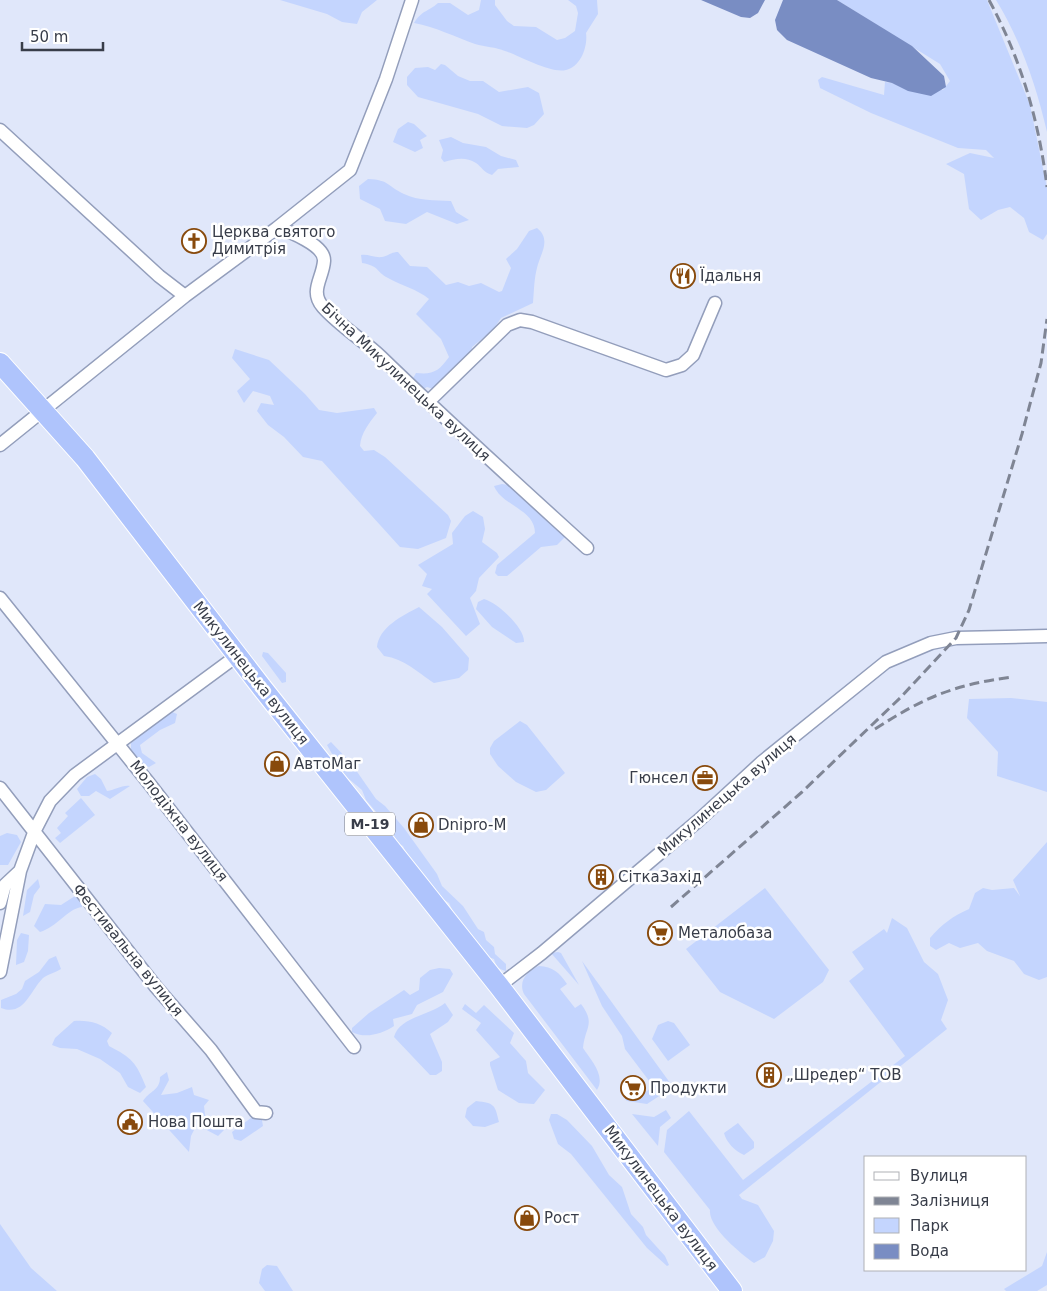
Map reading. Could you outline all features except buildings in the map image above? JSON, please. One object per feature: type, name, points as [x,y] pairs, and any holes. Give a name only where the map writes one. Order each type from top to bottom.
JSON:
[{"type":"highway","name":"Микулинецька вулиця","points":[[0,363],[85,458],[499,986],[732,1291]]},
{"type":"street","points":[[0,445],[185,296],[277,228],[350,170],[386,80],[412,0]]},
{"type":"street","points":[[0,130],[159,276],[185,296]]},
{"type":"street","name":"Бічна Микулинецька вулиця","points":[[277,228],[288,231],[313,245],[322,253],[324,260],[316,288],[317,298],[323,307],[587,548]]},
{"type":"street","points":[[428,402],[507,325],[520,320],[532,322],[666,370],[682,365],[693,355],[715,303]]},
{"type":"street","name":"Молодіжна вулиця","points":[[0,598],[354,1047]]},
{"type":"street","name":"Микулинецька вулиця","points":[[499,986],[542,953],[670,845],[762,762],[886,662],[931,643],[956,638],[1047,636]]},
{"type":"street","points":[[0,972],[20,871],[35,830],[50,801],[75,775],[238,655]]},
{"type":"street","name":"Фестивальна вулиця","points":[[0,788],[35,830],[46,849],[156,987],[211,1050],[261,1112]]},
{"type":"street","points":[[0,875],[20,871]]},
{"type":"street","points":[[0,903],[5,886],[20,871]]},
{"type":"green space","points":[[280,0],[377,0],[362,12],[357,24],[342,22],[327,14]]},
{"type":"green space","points":[[481,0],[495,0],[495,5],[507,21],[514,26],[536,27],[557,40],[565,38],[575,31],[578,13],[576,6],[568,0],[597,0],[598,14],[586,33],[585,50],[576,65],[560,71],[544,67],[502,50],[475,44],[414,23],[422,13],[438,3],[450,3],[468,15],[479,10]]},
{"type":"green space","points":[[837,0],[987,0],[1030,105],[1047,188],[1047,234],[1043,240],[1029,232],[1024,218],[1010,207],[998,210],[981,220],[969,209],[964,174],[946,164],[970,153],[994,158],[986,150],[958,148],[871,113],[820,88],[818,80],[822,77],[884,95],[885,82],[943,90],[950,81],[940,64]]},
{"type":"green space","points":[[996,0],[1047,0],[1047,132],[1027,64],[1013,31]]},
{"type":"green space","points":[[441,64],[458,76],[470,81],[483,81],[499,92],[528,87],[539,93],[544,114],[534,125],[527,128],[502,126],[478,114],[418,97],[407,85],[407,77],[415,68],[428,67],[435,70]]},
{"type":"green space","points":[[408,122],[414,124],[427,136],[420,140],[423,148],[415,152],[393,142],[398,129]]},
{"type":"green space","points":[[451,137],[463,143],[486,147],[501,156],[516,160],[519,167],[498,169],[492,175],[468,159],[444,162],[441,158],[443,150],[439,140]]},
{"type":"green space","points":[[368,179],[385,182],[398,191],[415,198],[451,201],[456,212],[469,220],[457,224],[427,212],[406,224],[385,221],[380,209],[360,199],[359,186]]},
{"type":"green space","points":[[537,228],[544,237],[544,247],[536,272],[533,303],[501,318],[493,330],[472,347],[471,358],[440,391],[427,387],[421,390],[412,380],[416,373],[431,373],[442,366],[449,357],[441,339],[416,314],[429,299],[388,278],[375,267],[362,263],[361,255],[382,257],[398,252],[410,266],[427,267],[446,285],[458,282],[469,286],[481,283],[499,292],[502,291],[511,268],[506,259],[517,249],[529,231]]},
{"type":"green space","points":[[235,349],[269,360],[319,410],[337,413],[374,408],[377,413],[368,424],[360,446],[364,451],[374,450],[385,457],[448,515],[451,521],[446,538],[418,549],[400,547],[322,461],[303,457],[284,437],[268,425],[257,411],[261,403],[274,405],[270,396],[253,391],[244,403],[237,391],[250,379],[232,358]]},
{"type":"green space","points":[[502,484],[515,486],[564,532],[565,537],[557,545],[541,547],[507,576],[498,576],[495,573],[497,565],[535,533],[534,525],[530,518],[498,493],[494,486]]},
{"type":"green space","points":[[473,511],[483,517],[485,529],[482,542],[497,553],[499,557],[479,578],[476,591],[470,598],[480,624],[466,636],[427,594],[432,589],[422,586],[427,574],[418,565],[453,544],[452,533],[465,516]]},
{"type":"green space","points":[[484,599],[496,605],[510,617],[520,630],[524,642],[516,643],[492,627],[476,609],[478,602]]},
{"type":"green space","points":[[419,607],[442,627],[469,658],[468,670],[459,678],[434,683],[405,663],[384,656],[377,647],[382,634],[392,623]]},
{"type":"green space","points":[[263,652],[268,653],[286,673],[286,682],[282,683],[262,656]]},
{"type":"green space","points":[[1011,698],[1047,702],[1047,792],[997,776],[998,752],[967,718],[969,699]]},
{"type":"green space","points":[[170,711],[177,714],[175,723],[160,730],[140,745],[142,753],[156,763],[149,767],[141,764],[131,751],[131,743]]},
{"type":"green space","points":[[520,721],[527,725],[565,773],[546,790],[536,792],[516,782],[498,766],[490,754],[490,748],[494,741]]},
{"type":"green space","points":[[331,742],[351,763],[376,799],[385,806],[404,828],[437,874],[442,886],[463,906],[478,929],[484,932],[486,940],[494,947],[495,954],[506,964],[506,971],[498,967],[494,959],[488,957],[471,934],[458,922],[449,903],[438,896],[433,886],[403,846],[398,843],[392,832],[366,800],[362,790],[344,775],[327,745]]},
{"type":"green space","points":[[95,774],[101,779],[107,791],[130,786],[110,799],[96,791],[89,796],[81,796],[77,789],[87,777]]},
{"type":"green space","points":[[81,798],[95,815],[60,843],[55,838],[61,833],[57,828],[68,816],[65,813]]},
{"type":"green space","points":[[7,833],[17,835],[21,842],[8,865],[0,865],[0,836]]},
{"type":"green space","points":[[1047,842],[1047,977],[1039,980],[1024,974],[1014,961],[987,951],[978,943],[960,948],[949,943],[936,950],[930,946],[930,938],[934,933],[948,921],[969,909],[975,893],[983,888],[992,890],[1014,888],[1020,896],[1013,880]]},
{"type":"green space","points":[[38,879],[40,887],[34,895],[30,912],[23,916],[27,890]]},
{"type":"green space","points":[[765,888],[829,970],[823,982],[774,1019],[720,992],[686,949]]},
{"type":"green space","points":[[75,896],[83,899],[82,907],[72,911],[46,930],[40,932],[34,926],[45,904],[61,905]]},
{"type":"green space","points":[[892,918],[907,928],[924,962],[938,974],[948,1000],[941,1020],[947,1029],[739,1195],[742,1199],[758,1205],[774,1231],[773,1241],[765,1257],[754,1263],[726,1240],[714,1224],[710,1210],[664,1152],[667,1130],[689,1111],[743,1180],[905,1056],[849,981],[864,969],[852,952],[884,929],[887,933]]},
{"type":"green space","points":[[21,933],[29,935],[28,951],[24,962],[16,965],[17,940]]},
{"type":"green space","points":[[551,953],[561,953],[579,985]]},
{"type":"green space","points":[[56,956],[61,969],[43,978],[21,1006],[9,1010],[1,1008],[1,1000],[16,994],[22,989],[25,981],[39,972],[49,959]]},
{"type":"green space","points":[[582,961],[673,1087],[647,1104],[627,1101],[625,1099],[629,1096],[641,1096],[653,1086],[625,1049],[622,1036],[602,1006]]},
{"type":"green space","points":[[539,966],[552,969],[561,976],[567,984],[560,989],[575,1008],[581,1004],[588,1016],[589,1021],[583,1048],[599,1074],[600,1079],[597,1090],[524,994],[522,985],[525,977]]},
{"type":"green space","points":[[439,968],[450,969],[453,974],[443,992],[417,1005],[412,1014],[393,1019],[394,1026],[384,1031],[373,1035],[362,1035],[352,1032],[352,1028],[369,1013],[404,990],[410,995],[419,990],[420,978],[430,970]]},
{"type":"green space","points":[[445,1003],[453,1015],[448,1022],[430,1034],[442,1062],[442,1071],[436,1075],[430,1075],[394,1037],[402,1025]]},
{"type":"green space","points":[[465,1004],[476,1013],[484,1005],[514,1033],[510,1043],[526,1061],[528,1073],[545,1090],[534,1104],[519,1103],[498,1090],[490,1062],[500,1057],[476,1030],[481,1023],[462,1009]]},
{"type":"green space","points":[[74,1021],[95,1023],[112,1033],[107,1041],[109,1046],[123,1054],[136,1066],[146,1087],[140,1093],[128,1087],[120,1073],[100,1059],[77,1049],[60,1048],[52,1045],[55,1038]]},
{"type":"green space","points":[[668,1021],[674,1023],[690,1045],[668,1061],[652,1039],[658,1025]]},
{"type":"green space","points":[[167,1072],[169,1080],[161,1095],[177,1093],[192,1087],[194,1095],[209,1100],[204,1106],[205,1115],[219,1124],[224,1130],[218,1136],[203,1128],[195,1128],[191,1136],[189,1152],[143,1101],[156,1088],[160,1082],[160,1077]]},
{"type":"green space","points":[[476,1101],[491,1104],[495,1108],[499,1122],[485,1127],[473,1126],[465,1117],[467,1108]]},
{"type":"green space","points":[[666,1110],[671,1118],[660,1127],[658,1146],[632,1114],[654,1117]]},
{"type":"green space","points":[[551,1114],[557,1114],[567,1120],[592,1146],[609,1175],[622,1187],[631,1214],[643,1227],[646,1235],[665,1256],[669,1265],[667,1266],[647,1248],[571,1154],[558,1144],[549,1120]]},
{"type":"green space","points":[[255,1115],[261,1115],[263,1126],[241,1141],[234,1139],[232,1132]]},
{"type":"green space","points":[[738,1123],[754,1142],[754,1148],[744,1155],[731,1146],[724,1133]]},
{"type":"green space","points":[[0,1224],[31,1268],[57,1291],[0,1291]]},
{"type":"green space","points":[[1047,1252],[1047,1285],[1037,1291],[1006,1291],[1004,1289],[1042,1266]]},
{"type":"green space","points":[[267,1265],[277,1266],[293,1291],[265,1291],[259,1283],[262,1269]]},
{"type":"water","points":[[701,0],[765,0],[758,13],[750,18],[741,17]]},
{"type":"water","points":[[783,0],[837,0],[912,46],[944,76],[946,87],[931,96],[908,91],[892,83],[871,78],[787,40],[777,30],[775,20]]},
{"type":"railway","points":[[989,0],[1010,45],[1027,91],[1034,114],[1047,187]]},
{"type":"railway","points":[[671,907],[802,792],[900,698],[956,638],[969,610],[1022,434],[1041,363],[1047,319]]},
{"type":"railway","points":[[875,729],[940,694],[973,684],[1012,677]]},
{"type":"place","name":"Церква святого Димитрія","points":[[194,241]]},
{"type":"place","name":"Їдальня","points":[[683,276]]},
{"type":"place","name":"АвтоМаг","points":[[277,764]]},
{"type":"place","name":"Гюнсел","points":[[705,778]]},
{"type":"place","name":"Dnipro-M","points":[[421,825]]},
{"type":"place","name":"СіткаЗахід","points":[[601,877]]},
{"type":"place","name":"Металобаза","points":[[660,933]]},
{"type":"place","name":"„Шредер“ ТОВ","points":[[769,1075]]},
{"type":"place","name":"Продукти","points":[[633,1088]]},
{"type":"place","name":"Нова Пошта","points":[[130,1122]]},
{"type":"place","name":"Рост","points":[[527,1218]]}]
